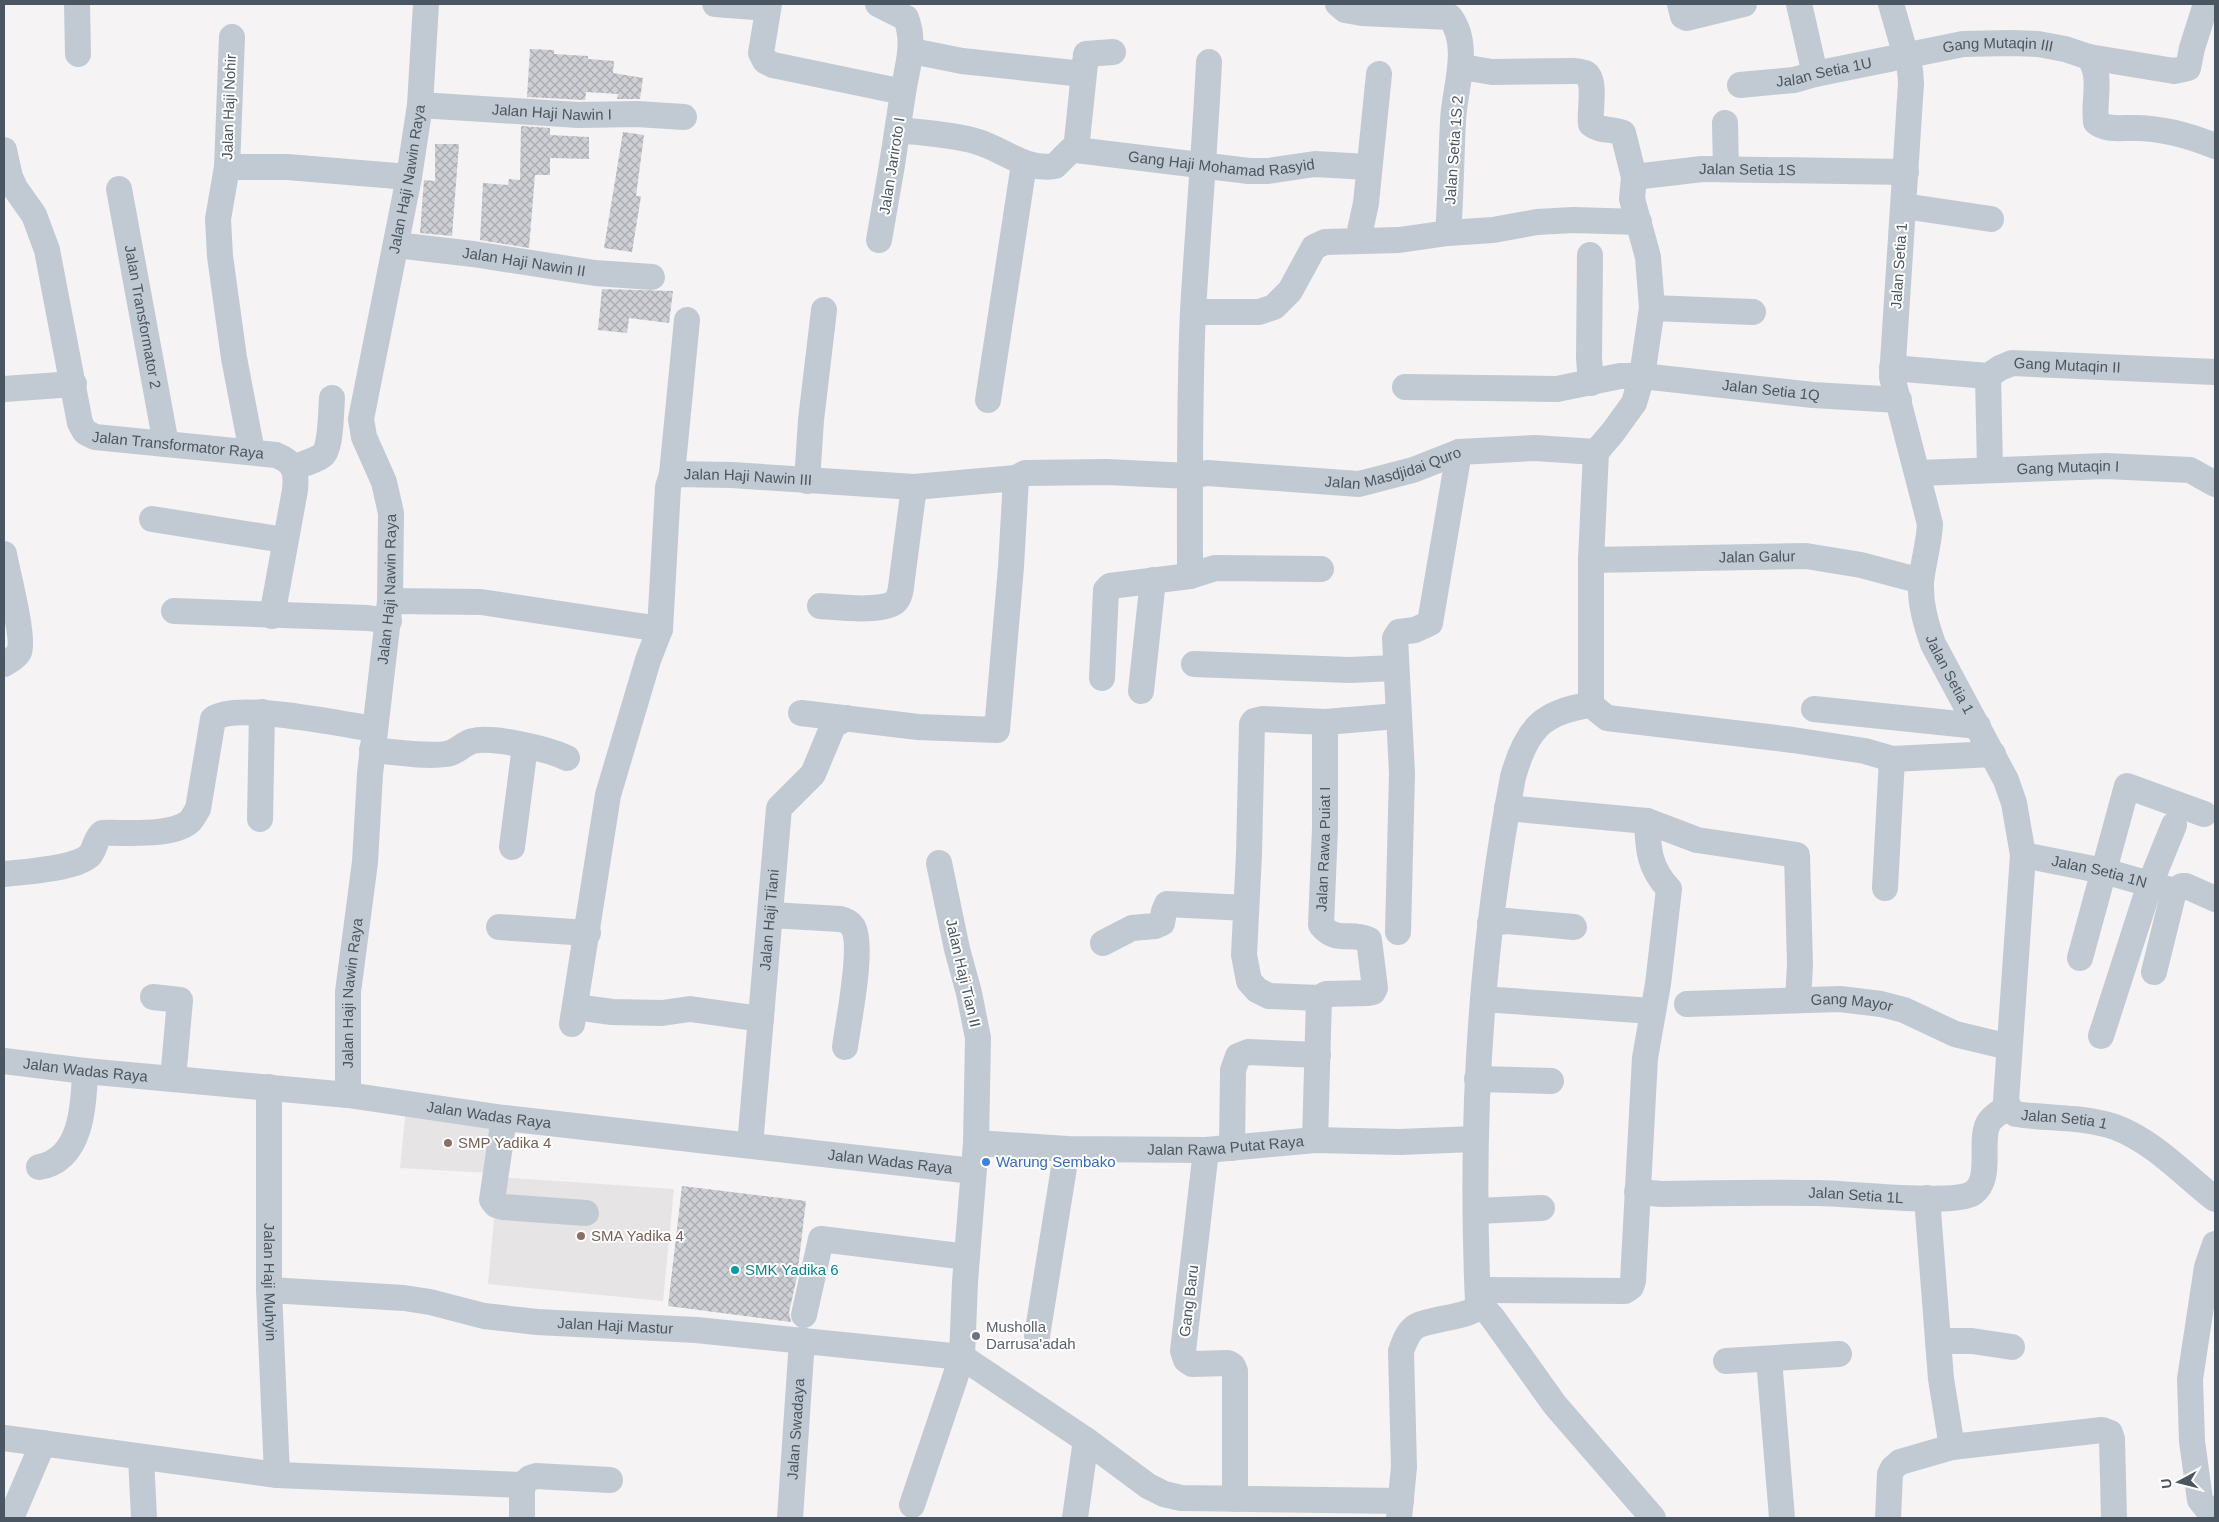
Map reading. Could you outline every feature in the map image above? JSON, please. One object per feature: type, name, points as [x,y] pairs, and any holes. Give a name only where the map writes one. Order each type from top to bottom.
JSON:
[{"type":"street","points":[[77,4],[78,54]]},
{"type":"street","name":"Jalan Haji Nawin Raya","points":[[348,1095],[348,992],[364,862],[374,740],[389,611],[391,513],[384,482],[364,436],[362,419],[409,177],[420,105],[426,4]]},
{"type":"street","points":[[716,4],[769,6],[761,53],[765,61],[772,65],[903,92]]},
{"type":"street","name":"Jalan Jariroto I","points":[[878,4],[906,18],[909,25],[912,51],[903,92],[899,130],[880,240]]},
{"type":"street","points":[[1338,4],[1345,10],[1362,13],[1450,10]]},
{"type":"street","points":[[1680,4],[1683,16],[1687,18],[1744,4]]},
{"type":"street","points":[[1799,4],[1815,74]]},
{"type":"street","name":"Jalan Setia 1","points":[[1891,4],[1906,56],[1911,82],[1892,377],[1930,524],[1930,542],[1922,581],[1922,608],[1933,644],[1994,754],[2014,803],[2023,855],[2006,1101],[2016,1114],[2097,1123],[2114,1127],[2132,1135],[2215,1199]]},
{"type":"street","name":"Gang Mutaqin III","points":[[1906,56],[1963,44],[2010,42],[2038,44],[2065,49],[2090,57],[2174,71],[2188,68],[2192,48],[2206,4]]},
{"type":"street","name":"Jalan Setia 1S 2","points":[[1448,233],[1453,120],[1462,68],[1458,30],[1450,10]]},
{"type":"street","name":"Jalan Haji Nohir","points":[[232,37],[225,172],[218,219],[220,256],[234,358],[252,452]]},
{"type":"street","points":[[912,51],[962,61],[1083,74]]},
{"type":"street","points":[[899,130],[957,136],[978,142],[1024,164],[1038,167],[1055,166],[1071,150],[1076,150],[1086,54],[1113,52]]},
{"type":"street","name":"Jalan Setia 1U","points":[[1740,85],[1794,80],[1906,56]]},
{"type":"street","points":[[2090,57],[2095,65],[2098,82],[2096,122],[2101,126],[2114,128],[2149,127],[2174,132],[2215,146]]},
{"type":"street","points":[[1190,576],[1193,312],[1204,167],[1209,62]]},
{"type":"street","points":[[1462,68],[1492,72],[1574,71],[1585,73],[1589,76],[1591,83],[1591,124],[1596,128],[1617,130],[1623,133],[1634,177],[1632,199],[1648,257],[1652,308],[1642,376],[1634,403],[1596,452],[1591,560],[1592,705]]},
{"type":"street","points":[[1358,240],[1366,203],[1368,167],[1379,74]]},
{"type":"street","name":"Jalan Haji Nawin I","points":[[420,105],[578,115],[637,114],[684,117]]},
{"type":"street","points":[[1725,123],[1726,169]]},
{"type":"street","name":"Jalan Transformator Raya","points":[[4,150],[10,177],[15,188],[34,215],[47,250],[80,423],[85,432],[95,438],[276,455],[287,459],[294,466]]},
{"type":"street","name":"Gang Haji Mohamad Rasyid","points":[[1076,150],[1249,171],[1268,171],[1315,164],[1368,167]]},
{"type":"street","points":[[988,400],[1024,164]]},
{"type":"street","points":[[225,172],[287,167],[409,177]]},
{"type":"street","name":"Jalan Setia 1S","points":[[1634,177],[1702,168],[1906,172]]},
{"type":"street","name":"Jalan Transformator 2","points":[[120,189],[166,444]]},
{"type":"street","points":[[1904,206],[1990,219]]},
{"type":"street","points":[[1193,312],[1259,312],[1274,307],[1290,291],[1314,247],[1325,242],[1400,240],[1448,233],[1493,230],[1537,222],[1573,220],[1638,222]]},
{"type":"street","name":"Jalan Haji Nawin II","points":[[396,245],[473,254],[594,273],[652,277]]},
{"type":"street","points":[[1590,255],[1589,358],[1591,383]]},
{"type":"street","points":[[1652,308],[1753,312]]},
{"type":"street","points":[[807,481],[811,420],[824,310]]},
{"type":"street","points":[[672,474],[688,320]]},
{"type":"street","name":"Gang Mutaqin II","points":[[1988,376],[2012,363],[2215,372]]},
{"type":"street","points":[[1892,368],[1988,376],[1990,469]]},
{"type":"street","name":"Jalan Setia 1Q","points":[[1405,387],[1557,389],[1620,376],[1642,376],[1813,395],[1899,400]]},
{"type":"street","points":[[4,389],[74,384]]},
{"type":"street","points":[[272,616],[284,540],[295,490],[294,466],[324,454],[328,446],[332,398]]},
{"type":"street","name":"Jalan Masdjidai Quro","points":[[1190,476],[1207,473],[1359,484],[1413,470],[1459,452],[1535,448],[1596,452]]},
{"type":"street","points":[[1398,932],[1402,773],[1398,716],[1396,634],[1430,623],[1459,452]]},
{"type":"street","name":"Gang Mutaqin I","points":[[1918,473],[2106,466],[2177,468],[2190,470],[2215,484]]},
{"type":"street","name":"Jalan Haji Nawin III","points":[[761,1019],[690,1009],[662,1013],[612,1012],[574,1015],[608,794],[648,660],[660,629],[668,487],[672,474],[732,475],[914,487],[1016,478],[1025,473],[1107,472],[1190,476]]},
{"type":"street","points":[[801,713],[918,727],[997,730],[1012,567],[1016,478]]},
{"type":"street","points":[[820,606],[886,608],[896,602],[900,594],[914,487]]},
{"type":"street","points":[[152,519],[284,540]]},
{"type":"street","points":[[4,554],[20,637],[19,651],[4,664]]},
{"type":"street","name":"Jalan Galur","points":[[1591,560],[1806,556],[1861,565],[1922,581]]},
{"type":"street","points":[[1102,678],[1106,590],[1114,585],[1190,576],[1214,568],[1321,569]]},
{"type":"street","points":[[1141,691],[1153,580]]},
{"type":"street","points":[[174,611],[368,618],[389,611],[481,602],[660,629]]},
{"type":"street","points":[[1194,664],[1349,670],[1396,668]]},
{"type":"street","points":[[962,1357],[1086,1440],[1148,1486],[1164,1494],[1182,1498],[1235,1499],[1400,1510],[1404,1467],[1401,1351],[1406,1338],[1415,1327],[1457,1314],[1469,1313],[1474,1310],[1478,1296],[1475,1139],[1483,999],[1490,923],[1507,808],[1518,760],[1534,731],[1549,717],[1566,708],[1592,705],[1607,718],[1793,740],[1865,751],[1892,759],[1994,754]]},
{"type":"street","points":[[1814,709],[1978,726]]},
{"type":"street","points":[[260,819],[262,712]]},
{"type":"street","points":[[4,874],[42,870],[84,860],[90,855],[98,837],[102,833],[170,830],[182,827],[191,821],[198,809],[213,720],[219,715],[262,712],[374,740],[446,754],[458,750],[470,742],[481,739],[555,752],[566,758]]},
{"type":"street","points":[[1336,721],[1398,716]]},
{"type":"street","name":"Jalan Haji Tiani","points":[[750,1145],[779,808],[813,774],[833,726],[846,718]]},
{"type":"street","name":"Jalan Rawa Puiat I","points":[[1262,719],[1336,721],[1325,828],[1321,925],[1330,934],[1335,936],[1354,936],[1369,940],[1375,988],[1373,992],[1368,993],[1326,994],[1319,998],[1269,996],[1257,990],[1249,981],[1244,955],[1252,724],[1254,721],[1262,719]]},
{"type":"street","points":[[512,848],[525,746]]},
{"type":"street","points":[[1885,888],[1892,759]]},
{"type":"street","points":[[2080,958],[2127,786],[2204,814]]},
{"type":"street","points":[[1507,808],[1646,821],[1697,840],[1797,855],[1800,965],[1798,1000]]},
{"type":"street","points":[[1478,1296],[1625,1291],[1631,1286],[1633,1281],[1645,1058],[1658,984],[1669,889],[1659,878],[1649,855],[1646,821]]},
{"type":"street","points":[[2154,972],[2162,888],[2174,824]]},
{"type":"street","name":"Jalan Setia 1N","points":[[2023,855],[2104,871],[2162,888],[2186,886],[2215,899]]},
{"type":"street","name":"Jalan Haji Tian II","points":[[912,1505],[962,1357],[976,1143],[978,1038],[970,994],[956,949],[939,863]]},
{"type":"street","points":[[2101,1036],[2162,888]]},
{"type":"street","points":[[1103,943],[1132,928],[1155,926],[1162,923],[1167,904],[1246,908]]},
{"type":"street","points":[[770,915],[840,919],[848,921],[853,927],[856,937],[854,976],[844,1047]]},
{"type":"street","points":[[1490,923],[1507,921],[1574,927]]},
{"type":"street","points":[[499,927],[588,933]]},
{"type":"street","points":[[153,997],[180,1000],[173,1079]]},
{"type":"street","points":[[1315,1140],[1319,998]]},
{"type":"street","points":[[1483,999],[1652,1011]]},
{"type":"street","name":"Gang Mayor","points":[[1687,1004],[1840,999],[1892,1006],[1956,1034],[2009,1048]]},
{"type":"street","points":[[1232,1148],[1233,1070],[1238,1056],[1248,1052],[1318,1055]]},
{"type":"street","name":"Jalan Wadas Raya","points":[[4,1061],[85,1071],[348,1095],[504,1118],[973,1171]]},
{"type":"street","points":[[39,1167],[49,1165],[58,1159],[70,1146],[79,1127],[84,1098],[85,1071]]},
{"type":"street","points":[[1478,1079],[1551,1082]]},
{"type":"street","name":"Jalan Haji Muhyin","points":[[269,1088],[269,1290],[277,1475]]},
{"type":"street","name":"Jalan Setia 1L","points":[[1637,1192],[1662,1194],[1820,1193],[1927,1198],[1967,1195],[1974,1192],[1980,1184],[1985,1162],[1986,1130],[1989,1122],[2008,1106]]},
{"type":"street","points":[[504,1118],[492,1200],[496,1205],[586,1213]]},
{"type":"street","name":"Jalan Rawa Putat Raya","points":[[976,1143],[1067,1149],[1206,1150],[1315,1140],[1390,1142],[1475,1139]]},
{"type":"street","points":[[1037,1336],[1067,1149]]},
{"type":"street","name":"Gang Baru","points":[[1206,1150],[1183,1351],[1186,1360],[1192,1364],[1228,1363],[1236,1371],[1235,1499]]},
{"type":"street","points":[[1927,1198],[1941,1379],[1952,1447]]},
{"type":"street","points":[[1477,1211],[1542,1208]]},
{"type":"street","name":"Jalan Swadaya","points":[[790,1518],[803,1328],[821,1239],[967,1258]]},
{"type":"street","points":[[2215,1244],[2207,1268],[2190,1379],[2192,1441],[2200,1500],[2208,1510],[2215,1512]]},
{"type":"street","name":"Jalan Haji Mastur","points":[[269,1290],[404,1298],[430,1302],[484,1316],[537,1322],[696,1330],[803,1328],[962,1357]]},
{"type":"street","points":[[1478,1296],[1555,1405],[1653,1518]]},
{"type":"street","points":[[1938,1341],[1972,1341],[2012,1347]]},
{"type":"street","points":[[1726,1361],[1839,1354]]},
{"type":"street","points":[[1768,1359],[1782,1518]]},
{"type":"street","points":[[1888,1518],[1890,1474],[1893,1468],[1900,1462],[1952,1447],[2102,1430],[2110,1433],[2112,1439],[2114,1518]]},
{"type":"street","points":[[4,1438],[277,1475],[522,1485],[530,1478],[536,1476],[610,1480]]},
{"type":"street","points":[[1075,1518],[1086,1440]]},
{"type":"street","points":[[11,1518],[43,1443]]},
{"type":"street","points":[[141,1457],[144,1518]]},
{"type":"street","points":[[522,1485],[522,1518]]},
{"type":"shaded area","name":"SMP Yadika 4","points":[[406,1108],[497,1119],[489,1173],[400,1168]]},
{"type":"shaded area","name":"SMA Yadika 4","points":[[498,1177],[674,1189],[663,1301],[488,1284]]},
{"type":"building","points":[[530,49],[554,50],[554,54],[588,56],[588,59],[614,61],[613,73],[643,78],[640,99],[617,99],[618,94],[586,92],[585,100],[527,97]]},
{"type":"building","points":[[521,126],[550,128],[550,135],[589,137],[589,159],[550,158],[550,175],[535,175],[529,248],[480,240],[483,183],[508,185],[509,179],[520,180]]},
{"type":"building","points":[[623,132],[644,135],[636,196],[641,196],[632,252],[604,248]]},
{"type":"building","points":[[435,144],[459,144],[452,236],[420,233],[424,180],[435,181]]},
{"type":"building","points":[[602,289],[673,291],[669,323],[629,318],[627,333],[598,330]]},
{"type":"building","name":"SMK Yadika 6","points":[[682,1186],[806,1201],[797,1277],[789,1312],[791,1322],[668,1306]]},
{"type":"place","name":"SMP Yadika 4","points":[[448,1143]]},
{"type":"place","name":"Warung Sembako","points":[[986,1162]]},
{"type":"place","name":"SMA Yadika 4","points":[[581,1236]]},
{"type":"place","name":"SMK Yadika 6","points":[[735,1270]]},
{"type":"place","name":"Musholla Darrusa'adah","points":[[976,1336]]}]
